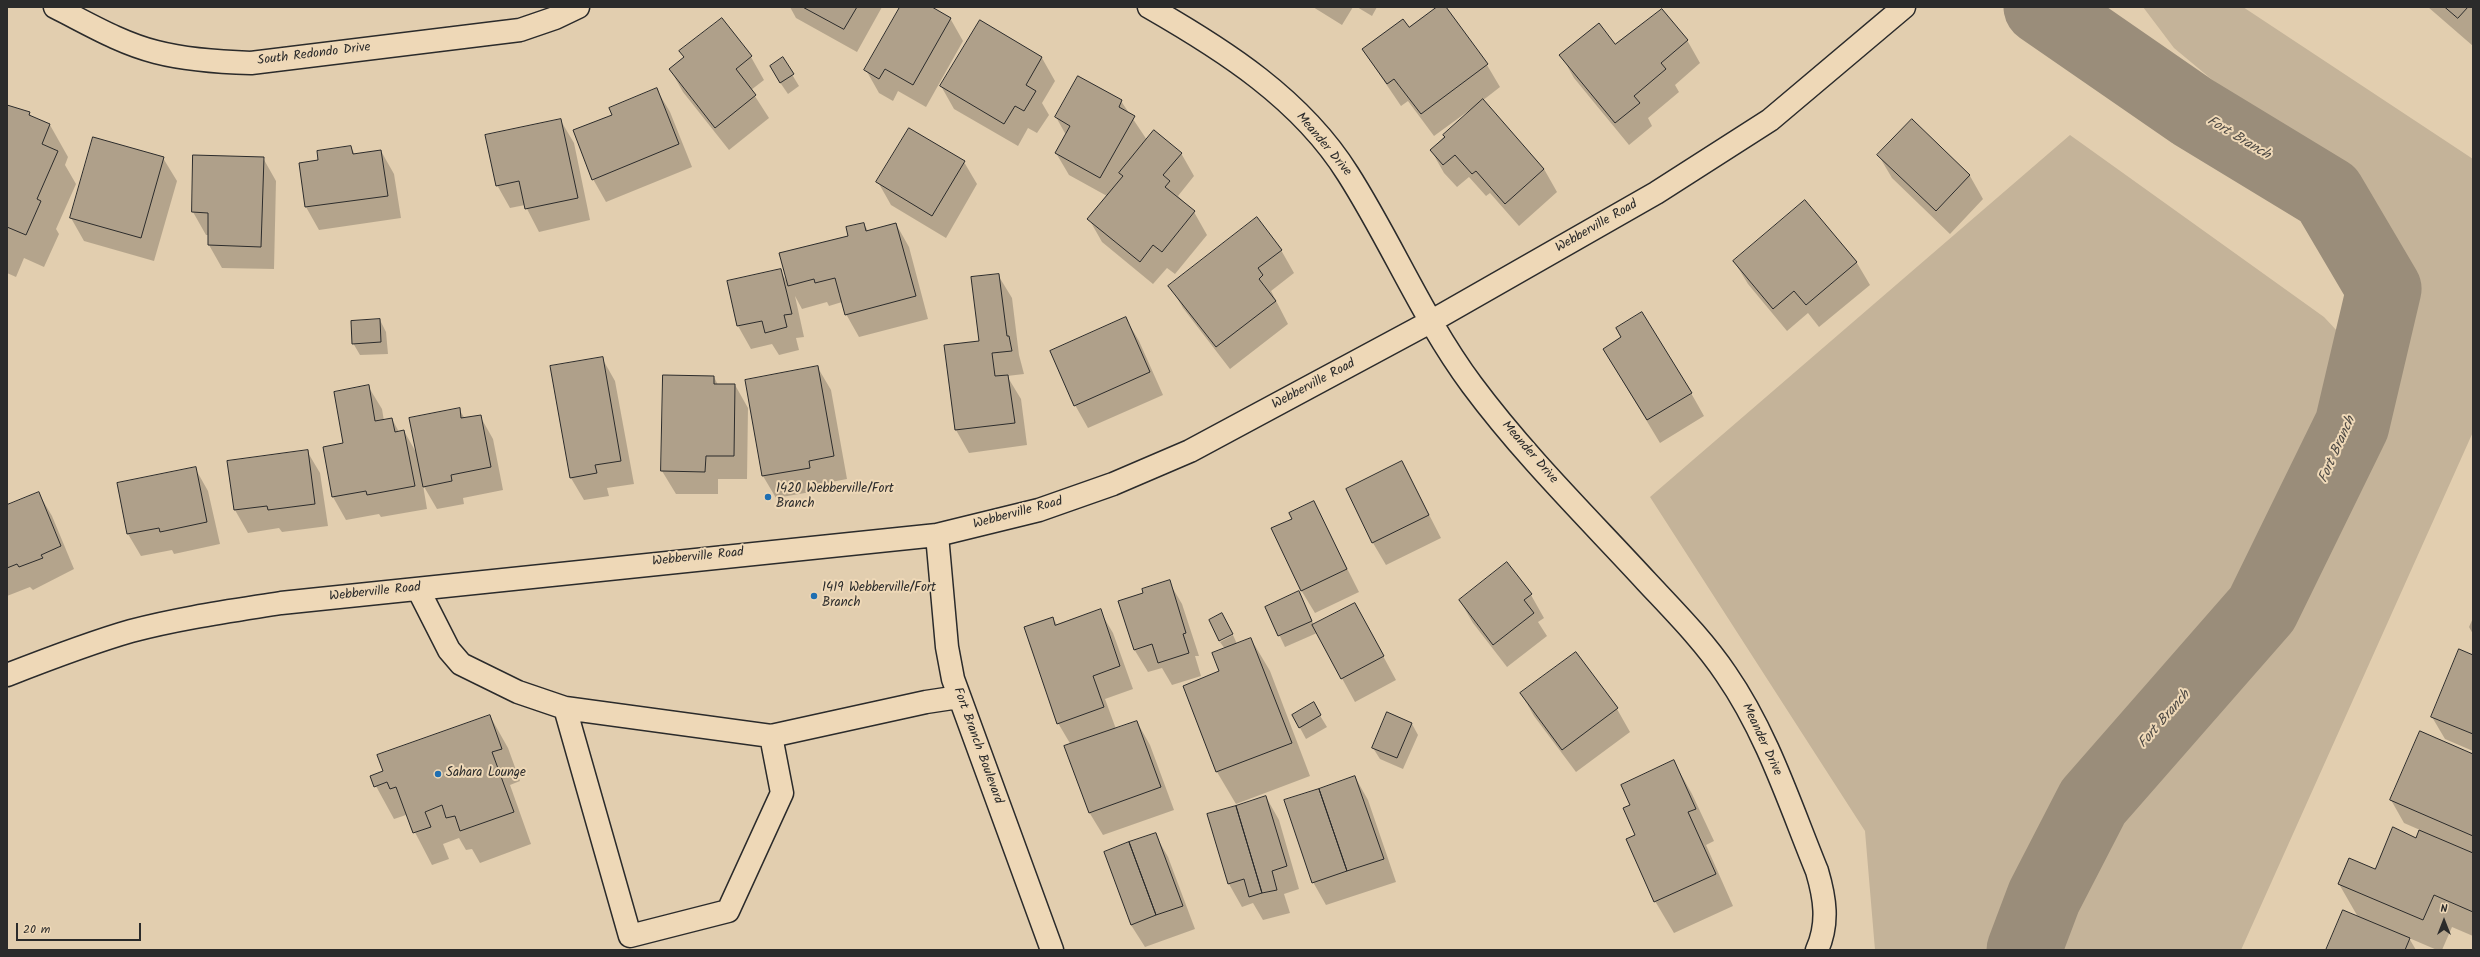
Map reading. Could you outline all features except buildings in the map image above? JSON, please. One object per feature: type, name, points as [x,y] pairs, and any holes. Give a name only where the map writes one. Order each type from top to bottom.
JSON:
[{"type":"street","name":"South Redondo Drive","points":[[55,7],[111,36],[155,52],[206,62],[250,63],[520,30],[555,18],[578,7]]},
{"type":"street","name":"Meander Drive","points":[[1149,7],[1234,58],[1276,92],[1313,128],[1347,172],[1430,322],[1472,384],[1520,445],[1700,639],[1726,674],[1753,716],[1817,871],[1824,897],[1825,923],[1817,950]]},
{"type":"street","name":"Webberville Road","points":[[7,675],[63,653],[130,632],[204,615],[281,603],[937,535],[1039,510],[1141,472],[1190,451],[1430,322],[1656,194],[1770,120],[1904,7]]},
{"type":"street","name":"Fort Branch Boulevard","points":[[937,535],[947,648],[959,697],[1052,950]]},
{"type":"street","points":[[418,589],[449,650],[461,664],[518,692],[565,708],[771,736],[926,702],[959,697]]},
{"type":"street","points":[[565,708],[630,936],[728,911],[782,793],[771,736]]},
{"type":"shaded area","points":[[2143,7],[2243,7],[2473,159],[2473,432],[2241,950],[1875,950],[1865,831],[1650,497],[2070,135],[2324,317],[2384,381],[2402,288],[2347,192],[2174,48]]},
{"type":"waterway","name":"Fort Branch","points":[[2024,950],[2044,897],[2093,802],[2262,609],[2352,425],[2384,289],[2328,194],[2193,112],[2041,7]]},
{"type":"place","name":"1420 Webberville/Fort Branch","points":[[768,497]]},
{"type":"place","name":"1419 Webberville/Fort Branch","points":[[814,596]]},
{"type":"place","name":"Sahara Lounge","points":[[438,774]]}]
